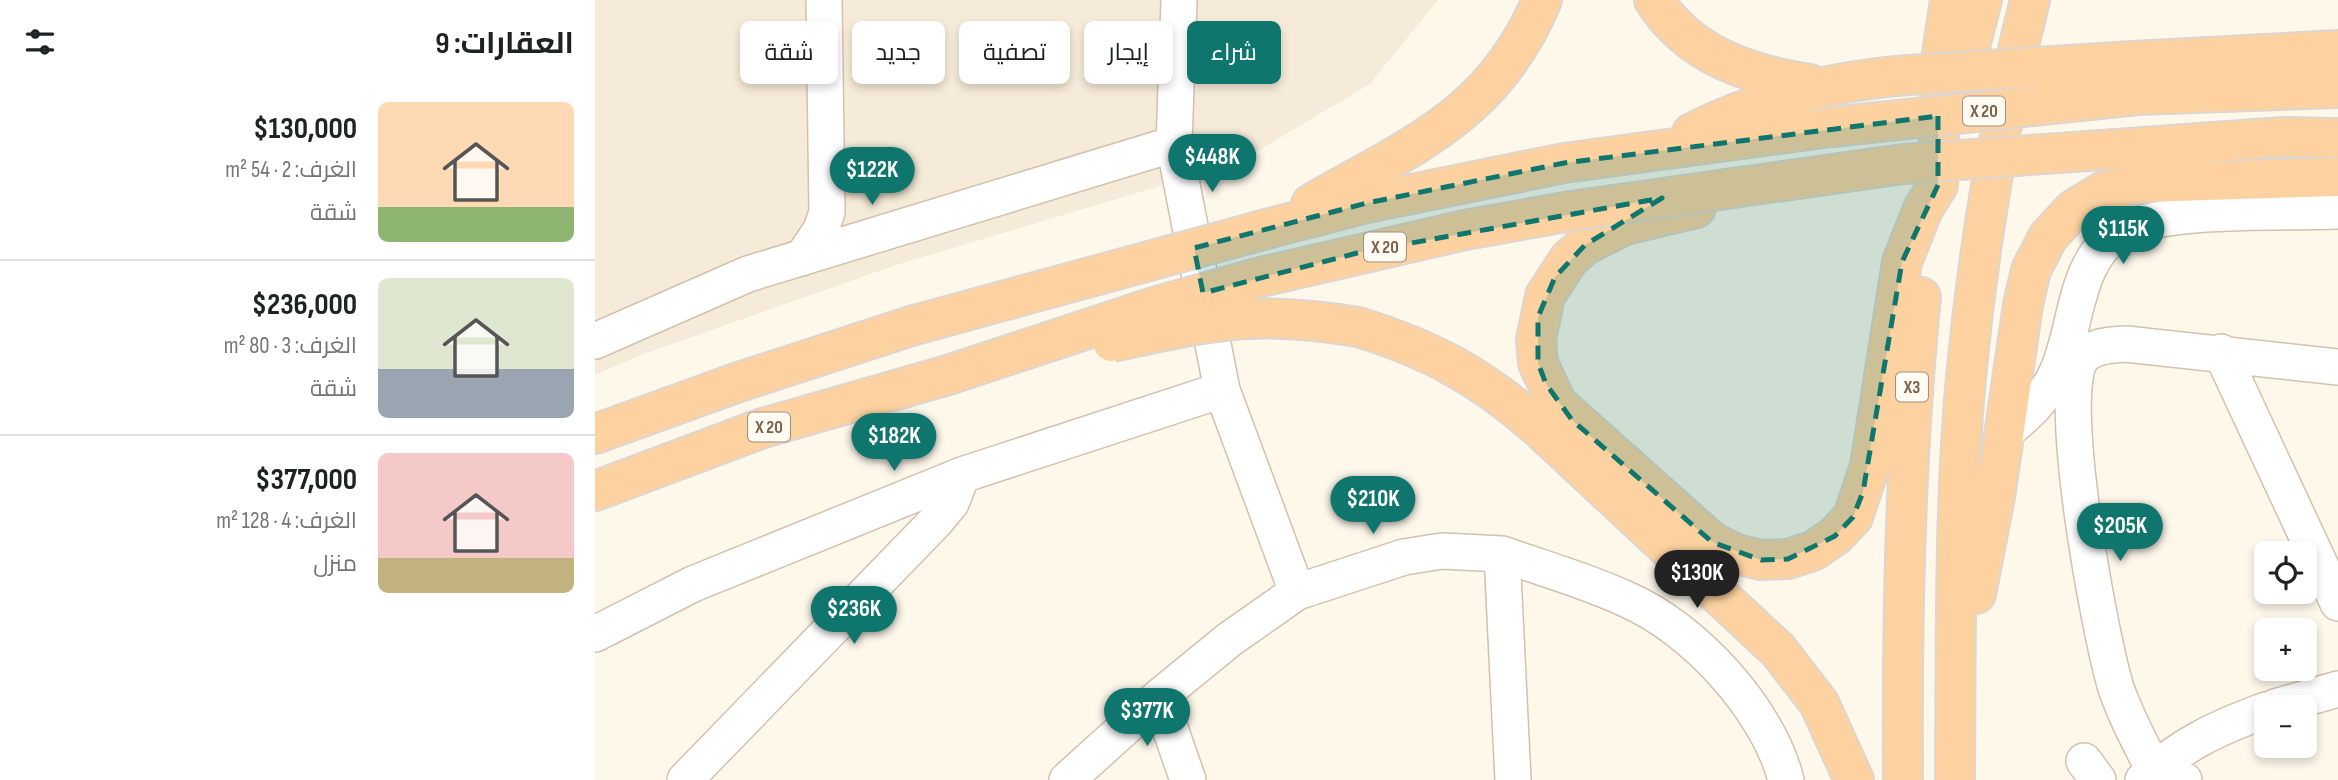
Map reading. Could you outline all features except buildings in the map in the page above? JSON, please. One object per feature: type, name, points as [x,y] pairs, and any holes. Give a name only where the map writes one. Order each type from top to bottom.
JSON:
[{"type":"highway","points":[[1270,228],[1432,134],[1469,107],[1501,74],[1527,36],[1542,0]]},
{"type":"highway","points":[[1654,0],[1681,31],[1705,50],[1732,65],[1761,76],[1822,86]]},
{"type":"highway","points":[[1834,174],[1625,225],[1604,233],[1585,245],[1562,268],[1545,296],[1538,317],[1538,363],[1557,404],[1712,542],[1735,554],[1761,561],[1788,559],[1813,551],[1835,536],[1853,517],[1873,453],[1902,262],[1923,209],[1938,185],[1940,66],[1950,0]]},
{"type":"highway","name":"X3","points":[[1903,780],[1904,579],[1913,376],[1923,281],[1938,185],[1959,85],[1982,0]]},
{"type":"highway","points":[[1955,780],[1966,379],[1976,286],[2019,43],[2030,0]]},
{"type":"highway","points":[[2019,43],[2045,0]]},
{"type":"highway","points":[[1663,147],[1740,110],[1822,86],[1908,75],[2136,78],[2338,50]]},
{"type":"highway","name":"X 20","points":[[595,435],[736,383],[911,326],[1270,228],[1465,181],[1663,147],[1831,127],[2136,78],[2338,88]]},
{"type":"highway","name":"X 20","points":[[595,491],[763,428],[948,375],[1154,307],[1361,252],[1571,211],[1903,164],[2283,137],[2338,138]]},
{"type":"highway","points":[[1956,685],[1983,561],[2031,270],[2048,237],[2073,210],[2104,191],[2140,183],[2338,177]]},
{"type":"highway","points":[[948,375],[1204,324],[1282,319],[1358,327],[1408,342],[1455,364],[1498,392],[1778,650],[1819,704],[1854,780]]},
{"type":"street","points":[[802,258],[821,230],[827,212],[824,0]]},
{"type":"street","points":[[1179,0],[1174,144],[1222,390],[1297,592]]},
{"type":"street","points":[[595,341],[748,274],[1174,144]]},
{"type":"street","points":[[2003,434],[2026,417],[2044,395],[2058,371],[2090,264],[2105,244],[2125,229],[2166,218],[2338,211]]},
{"type":"street","points":[[2160,777],[2129,722],[2116,686],[2104,635],[2074,444],[2072,404],[2077,368],[2083,357],[2107,345],[2126,344],[2221,352],[2338,367]]},
{"type":"street","points":[[2221,352],[2338,603]]},
{"type":"street","points":[[595,634],[693,584],[962,475],[1222,390]]},
{"type":"street","points":[[685,780],[937,520],[951,503],[962,475]]},
{"type":"street","points":[[1066,780],[1159,697],[1230,639],[1297,592],[1404,557],[1443,551],[1502,554],[1629,600],[1666,621],[1729,679],[1769,738],[1786,780]]},
{"type":"street","points":[[1502,554],[1513,780]]},
{"type":"street","points":[[2317,695],[2338,689]]},
{"type":"street","points":[[1159,697],[1188,780]]},
{"type":"street","points":[[2160,777],[2170,756],[2214,729],[2254,714]]},
{"type":"highlighted area","points":[[1938,116],[1938,185],[1902,262],[1863,492],[1853,517],[1835,536],[1788,559],[1761,560],[1712,542],[1572,420],[1546,384],[1538,363],[1538,317],[1555,277],[1585,245],[1662,198],[1361,252],[1203,293],[1194,248],[1367,203],[1564,163]]},
{"type":"shaded area","points":[[595,0],[1438,0],[1370,84],[1237,163],[896,265],[641,355],[595,375]]}]
